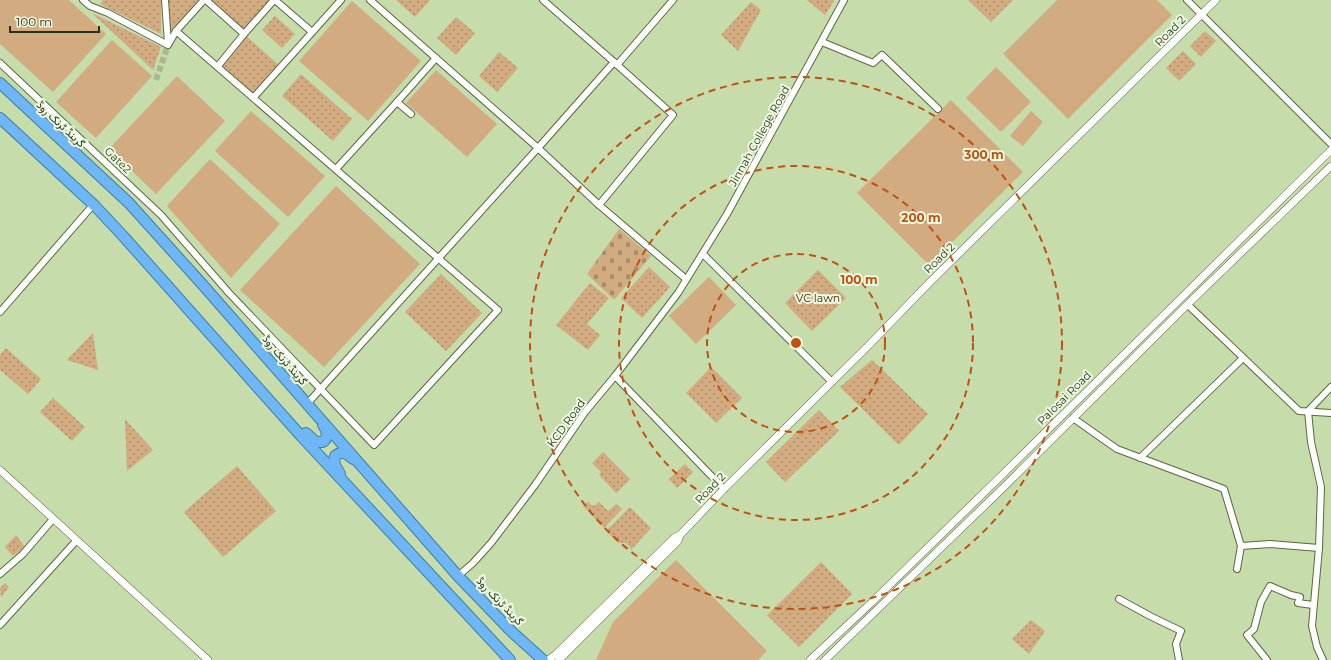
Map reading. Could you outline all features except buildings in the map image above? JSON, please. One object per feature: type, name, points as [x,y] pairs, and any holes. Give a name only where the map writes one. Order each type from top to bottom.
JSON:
[{"type":"highway","name":"گرینڈ ٹرنک روڈ","points":[[0,83],[129,202],[366,469],[458,576],[512,632],[543,660]]},
{"type":"highway","points":[[0,118],[93,205],[124,237],[268,399],[358,497]]},
{"type":"highway","points":[[268,399],[290,416],[312,440],[321,443],[326,440],[327,432],[308,405]]},
{"type":"highway","points":[[366,469],[345,453],[340,453],[336,456],[334,463],[345,483],[510,660]]},
{"type":"street","points":[[83,0],[90,6],[108,13],[168,45]]},
{"type":"street","points":[[165,0],[168,45]]},
{"type":"street","points":[[168,45],[176,31],[205,0],[244,34]]},
{"type":"street","points":[[218,66],[274,0],[312,32]]},
{"type":"street","points":[[254,98],[341,0]]},
{"type":"street","points":[[370,0],[538,148],[599,205],[686,279]]},
{"type":"street","points":[[543,0],[673,115],[599,205]]},
{"type":"street","points":[[308,405],[538,148],[673,0]]},
{"type":"street","name":"Jinnah College Road","points":[[686,279],[731,207],[844,0]]},
{"type":"street","points":[[1187,0],[1331,144]]},
{"type":"street","name":"Road 2","points":[[548,660],[555,655],[674,538],[680,535],[930,282],[1216,0]]},
{"type":"street","points":[[176,31],[438,259]]},
{"type":"street","points":[[822,42],[873,63],[882,55],[938,109]]},
{"type":"street","points":[[336,169],[436,58]]},
{"type":"street","name":"Gate2","points":[[0,63],[152,206],[229,293],[374,445],[498,310],[438,259]]},
{"type":"street","points":[[397,102],[411,114]]},
{"type":"street","name":"Palosai Road","points":[[810,660],[871,603],[1331,150]]},
{"type":"street","points":[[825,660],[1331,166]]},
{"type":"street","points":[[0,312],[93,205]]},
{"type":"street","points":[[703,254],[832,382]]},
{"type":"street","name":"KCD Road","points":[[458,576],[473,563],[491,543],[535,485],[585,412],[615,376],[678,293],[686,279]]},
{"type":"street","points":[[1182,297],[1188,305],[1299,411],[1331,413]]},
{"type":"street","points":[[1140,458],[1243,358]]},
{"type":"street","points":[[615,376],[724,489]]},
{"type":"street","points":[[1092,385],[1099,393]]},
{"type":"street","points":[[1322,660],[1312,626],[1319,548],[1321,488],[1310,442],[1308,411],[1331,387]]},
{"type":"street","points":[[1073,418],[1117,449],[1224,489],[1241,546],[1237,569]]},
{"type":"street","points":[[2,474],[208,660]]},
{"type":"street","points":[[0,574],[23,554],[53,519]]},
{"type":"street","name":"Road 2","points":[[559,660],[678,541],[680,535]]},
{"type":"street","points":[[0,625],[76,541]]},
{"type":"street","points":[[1241,546],[1270,544],[1319,548]]},
{"type":"street","points":[[1267,660],[1248,635],[1254,629],[1261,602],[1270,586],[1291,595],[1300,597],[1298,603],[1314,605]]},
{"type":"street","points":[[1119,599],[1182,631],[1176,644],[1179,660]]},
{"type":"green space","points":[[0,0],[69,0],[106,34],[53,92],[0,44]]},
{"type":"green space","points":[[103,0],[161,0],[161,34],[100,4]]},
{"type":"green space","points":[[164,0],[202,0],[167,39]]},
{"type":"green space","points":[[207,0],[273,0],[244,34]]},
{"type":"green space","points":[[396,0],[430,0],[415,17]]},
{"type":"green space","points":[[807,0],[833,0],[834,1],[825,15]]},
{"type":"green space","points":[[968,0],[1013,0],[991,22]]},
{"type":"green space","points":[[1057,0],[1157,0],[1172,15],[1068,119],[1003,54]]},
{"type":"green space","points":[[352,1],[421,61],[368,121],[299,61]]},
{"type":"green space","points":[[751,2],[761,10],[738,51],[721,35]]},
{"type":"green space","points":[[92,13],[161,47],[153,70]]},
{"type":"green space","points":[[275,16],[295,34],[282,48],[262,30]]},
{"type":"green space","points":[[456,17],[475,33],[456,55],[437,38]]},
{"type":"green space","points":[[1205,31],[1216,41],[1201,57],[1190,46]]},
{"type":"green space","points":[[244,34],[281,67],[254,97],[218,66]]},
{"type":"green space","points":[[112,40],[152,76],[96,138],[56,102]]},
{"type":"green space","points":[[1183,51],[1196,64],[1179,81],[1166,68]]},
{"type":"green space","points":[[499,52],[518,68],[497,92],[479,76]]},
{"type":"green space","points":[[996,67],[1031,102],[1001,132],[966,98]]},
{"type":"green space","points":[[436,70],[497,124],[467,157],[406,103]]},
{"type":"green space","points":[[301,74],[352,119],[333,141],[282,96]]},
{"type":"green space","points":[[177,76],[225,121],[156,194],[109,149]]},
{"type":"green space","points":[[951,100],[1023,172],[929,265],[857,193]]},
{"type":"green space","points":[[251,111],[325,176],[288,217],[215,151]]},
{"type":"green space","points":[[1031,111],[1043,122],[1023,146],[1010,136]]},
{"type":"green space","points":[[210,159],[280,224],[231,278],[167,206]]},
{"type":"green space","points":[[336,186],[420,264],[324,367],[240,290]]},
{"type":"green space","points":[[619,229],[651,256],[614,300],[587,274]]},
{"type":"green space","points":[[649,267],[670,287],[642,318],[621,298]]},
{"type":"green space","name":"VC lawn","points":[[818,270],[846,298],[812,331],[785,303]]},
{"type":"green space","points":[[441,274],[482,313],[446,351],[405,312]]},
{"type":"green space","points":[[709,277],[736,305],[696,344],[669,316]]},
{"type":"green space","points":[[590,283],[609,298],[587,324],[600,335],[588,350],[556,325]]},
{"type":"green space","points":[[93,333],[98,370],[67,360]]},
{"type":"green space","points":[[6,348],[41,379],[28,394],[0,370],[0,355]]},
{"type":"green space","points":[[872,360],[928,414],[899,445],[840,387]]},
{"type":"green space","points":[[711,367],[742,398],[716,423],[686,393]]},
{"type":"green space","points":[[53,398],[85,427],[72,441],[40,412]]},
{"type":"green space","points":[[819,410],[839,431],[785,482],[766,462]]},
{"type":"green space","points":[[125,419],[153,450],[127,471]]},
{"type":"green space","points":[[603,452],[630,479],[616,493],[599,475],[601,472],[592,463]]},
{"type":"green space","points":[[685,464],[693,472],[677,488],[669,479]]},
{"type":"green space","points":[[237,466],[276,511],[223,557],[184,512]]},
{"type":"green space","points":[[588,501],[594,506],[599,502],[608,511],[616,504],[622,509],[604,528],[583,506]]},
{"type":"green space","points":[[630,507],[651,528],[631,550],[625,543],[618,543],[606,531]]},
{"type":"green space","points":[[16,535],[25,547],[13,556],[5,547]]},
{"type":"green space","points":[[676,560],[767,651],[758,660],[596,660],[613,622]]},
{"type":"green space","points":[[821,562],[852,594],[799,647],[767,615]]},
{"type":"green space","points":[[5,583],[9,587],[1,597],[0,588]]},
{"type":"green space","points":[[1031,620],[1045,631],[1029,654],[1012,639]]},
{"type":"tunnel","points":[[156,80],[168,45]]}]
